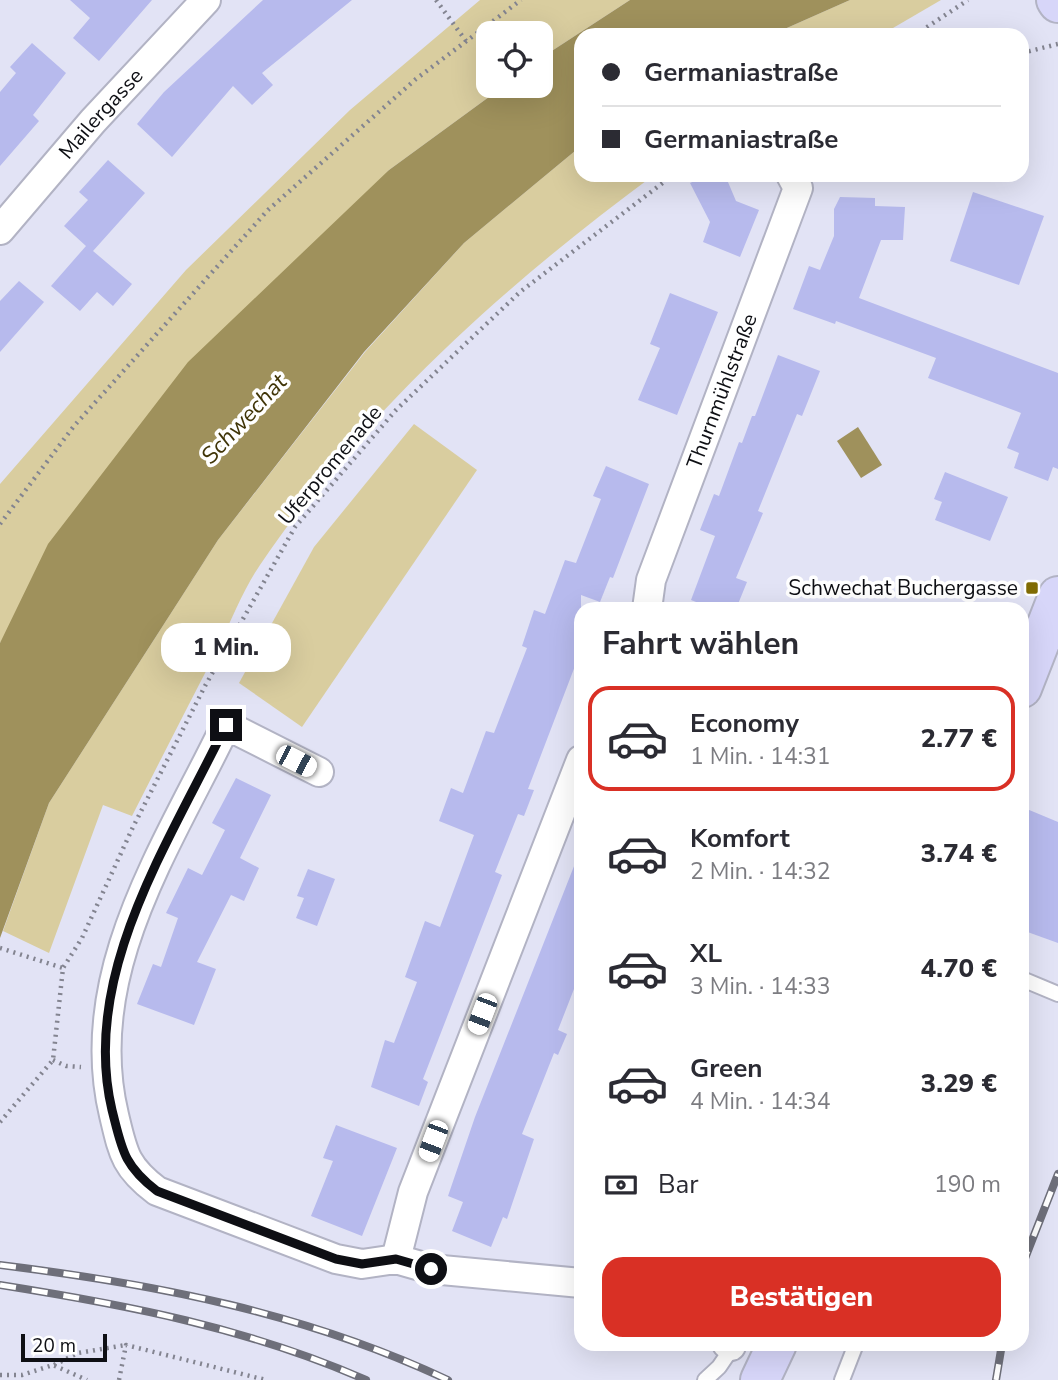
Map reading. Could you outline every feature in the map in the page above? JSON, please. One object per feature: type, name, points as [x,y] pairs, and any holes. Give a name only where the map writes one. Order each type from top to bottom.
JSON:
[{"type":"street","name":"Mailergasse","points":[[0,230],[93,121],[206,0]]},
{"type":"street","name":"Thurnmühlstraße","points":[[648,602],[651,580],[798,188],[795,182]]},
{"type":"street","points":[[1029,670],[1058,596]]},
{"type":"street","points":[[319,772],[226,725],[132,917],[109,992],[106,1021],[110,1102],[124,1158],[137,1175],[157,1191],[336,1259],[362,1264],[396,1259],[431,1269],[574,1282]]},
{"type":"street","points":[[396,1259],[414,1192],[574,778]]},
{"type":"street","points":[[760,1380],[774,1351]]},
{"type":"lane","points":[[1029,982],[1058,994]]},
{"type":"lane","points":[[705,1380],[719,1367],[728,1351]]},
{"type":"lane","points":[[842,1380],[853,1351]]},
{"type":"path","points":[[436,0],[466,41]]},
{"type":"path","points":[[0,524],[75,426],[268,210],[416,79],[521,0]]},
{"type":"path","points":[[926,28],[968,0]]},
{"type":"path","points":[[1029,51],[1058,44]]},
{"type":"path","name":"Uferpromenade","points":[[0,1122],[53,1060],[63,968],[82,938],[133,827],[205,686],[296,527],[396,410],[520,292],[664,182]]},
{"type":"path","points":[[0,947],[63,968]]},
{"type":"path","points":[[119,1380],[126,1345]]},
{"type":"path","points":[[0,1375],[22,1376],[53,1366],[78,1353],[126,1345],[266,1380]]},
{"type":"path","points":[[53,1366],[87,1380]]},
{"type":"shaded area","points":[[480,0],[630,0],[587,28],[574,28],[574,36],[553,50],[553,21],[476,21],[476,98],[488,98],[389,170],[0,643],[0,484],[186,270],[350,110]]},
{"type":"shaded area","points":[[850,0],[941,0],[893,28],[787,28]]},
{"type":"shaded area","points":[[574,152],[574,182],[645,182],[491,306],[391,403],[344,455],[254,575],[132,816],[103,805],[49,953],[3,931],[49,803],[218,540],[365,352],[464,243]]},
{"type":"shaded area","points":[[414,424],[477,470],[302,727],[239,683],[314,547]]},
{"type":"water","points":[[630,0],[850,0],[787,28],[587,28]]},
{"type":"water","name":"Schwechat","points":[[574,36],[574,152],[464,243],[364,352],[218,540],[49,803],[0,938],[0,643],[48,544],[188,362],[389,170],[488,98],[553,98],[553,50]]},
{"type":"water","points":[[858,427],[882,465],[861,478],[837,441]]},
{"type":"building","points":[[70,0],[152,0],[99,61],[73,38],[90,18]]},
{"type":"building","points":[[263,0],[352,0],[262,73],[273,85],[252,105],[233,86],[172,157],[137,124],[164,92]]},
{"type":"building","points":[[32,43],[66,73],[33,115],[39,121],[0,166],[0,92],[16,73],[10,67]]},
{"type":"building","points":[[108,160],[145,193],[93,251],[132,284],[113,306],[97,292],[80,311],[51,286],[86,246],[64,226],[88,200],[79,192]]},
{"type":"building","points":[[728,182],[736,201],[759,210],[740,257],[703,242],[710,222],[690,183]]},
{"type":"building","points":[[973,192],[1044,216],[1019,285],[950,261]]},
{"type":"building","points":[[840,197],[875,198],[875,206],[905,207],[903,240],[881,240],[859,298],[1058,373],[1058,469],[1053,467],[1048,481],[1014,468],[1019,453],[1007,448],[1021,413],[928,378],[936,358],[836,321],[835,324],[793,309],[809,266],[820,270],[834,236],[834,209]]},
{"type":"building","points":[[19,281],[44,302],[0,352],[0,301]]},
{"type":"building","points":[[670,293],[718,312],[677,415],[638,400],[660,348],[650,344]]},
{"type":"building","points":[[778,355],[820,371],[802,416],[797,414],[758,511],[763,513],[736,578],[747,582],[739,602],[696,602],[691,600],[715,536],[700,530],[714,494],[719,496],[739,442],[742,443],[752,416],[755,416]]},
{"type":"building","points":[[606,466],[649,484],[613,578],[610,577],[600,602],[581,595],[581,602],[574,602],[574,669],[528,789],[534,790],[524,816],[518,814],[495,872],[502,875],[423,1079],[428,1082],[419,1106],[371,1087],[385,1040],[394,1043],[417,982],[405,977],[425,921],[440,927],[474,835],[439,821],[451,788],[463,793],[486,731],[494,733],[527,648],[522,646],[534,610],[545,614],[565,560],[576,563],[601,499],[593,496]]},
{"type":"building","points":[[945,472],[1008,497],[990,541],[935,520],[942,502],[934,499]]},
{"type":"building","points":[[236,778],[271,795],[240,858],[259,868],[244,901],[231,895],[197,962],[216,969],[194,1025],[137,1004],[153,964],[161,967],[178,918],[166,913],[188,868],[202,875],[225,830],[212,823]]},
{"type":"building","points":[[1029,810],[1058,822],[1058,943],[1029,933]]},
{"type":"building","points":[[574,866],[574,989],[558,1030],[567,1034],[558,1055],[554,1053],[522,1134],[534,1139],[507,1219],[503,1217],[491,1247],[452,1231],[463,1202],[448,1196],[475,1117]]},
{"type":"building","points":[[308,869],[335,879],[317,926],[296,918],[304,898],[297,896]]},
{"type":"building","points":[[336,1125],[397,1148],[362,1236],[311,1216],[333,1161],[323,1158]]},
{"type":"railway","points":[[1029,1248],[1058,1174]]},
{"type":"railway","points":[[0,1265],[115,1282],[229,1304],[340,1336],[448,1380]]},
{"type":"railway","points":[[0,1285],[186,1320],[277,1346],[366,1380]]},
{"type":"railway","points":[[996,1380],[1001,1351]]},
{"type":"place","name":"Schwechat Buchergasse","points":[[1032,588]]},
{"type":"route","points":[[226,725],[132,917],[109,992],[106,1021],[107,1069],[110,1102],[124,1158],[137,1175],[157,1191],[336,1259],[362,1264],[396,1259],[431,1269]]}]
